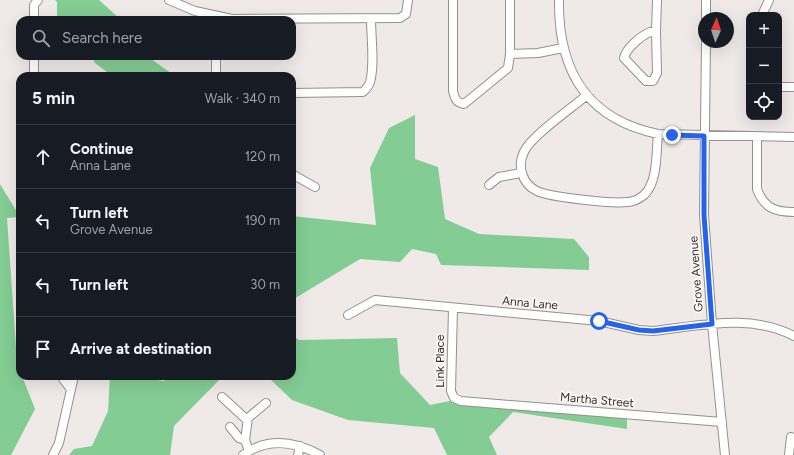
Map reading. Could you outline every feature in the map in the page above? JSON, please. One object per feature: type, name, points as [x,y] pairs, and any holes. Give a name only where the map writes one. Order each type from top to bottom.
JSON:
[{"type":"street","points":[[34,16],[34,5],[38,0]]},
{"type":"street","points":[[169,0],[209,16]]},
{"type":"street","points":[[296,19],[400,18],[406,14],[408,0]]},
{"type":"street","points":[[453,0],[453,91],[455,99],[458,103],[468,102],[508,68],[510,54],[510,0]]},
{"type":"street","points":[[559,0],[559,28],[563,48],[576,81],[600,108],[617,120],[638,129],[658,134],[794,137]]},
{"type":"street","points":[[656,32],[645,34],[625,53],[624,58],[626,62],[646,81],[653,81],[656,78],[657,0]]},
{"type":"street","points":[[706,0],[706,12]]},
{"type":"street","points":[[763,12],[769,0]]},
{"type":"street","points":[[296,93],[363,92],[370,83],[371,74],[371,19]]},
{"type":"street","points":[[510,54],[538,53],[563,48]]},
{"type":"street","name":"Grove Avenue","points":[[706,48],[704,215],[712,324],[725,455]]},
{"type":"street","points":[[34,60],[34,72]]},
{"type":"street","points":[[216,60],[216,72]]},
{"type":"street","points":[[782,87],[794,87]]},
{"type":"street","points":[[587,95],[530,142],[523,153],[521,173],[531,188],[548,195],[617,203],[634,201],[645,194],[652,183],[658,134]]},
{"type":"street","points":[[757,137],[757,180],[760,196],[769,208],[776,212],[794,212]]},
{"type":"street","points":[[489,185],[500,178],[521,173]]},
{"type":"street","points":[[296,176],[315,187]]},
{"type":"street","name":"Anna Lane","points":[[348,315],[375,300],[599,321],[639,330],[653,331],[729,322],[755,323],[793,334]]},
{"type":"street","name":"Link Place","points":[[453,308],[451,391],[454,398],[461,401],[470,401]]},
{"type":"street","points":[[64,380],[70,388]]},
{"type":"street","points":[[53,455],[59,443],[73,380]]},
{"type":"street","points":[[222,397],[247,420]]},
{"type":"street","name":"Martha Street","points":[[470,401],[722,422]]},
{"type":"street","points":[[266,403],[247,420],[245,440],[246,453],[269,443],[284,442],[300,446],[320,455]]},
{"type":"street","points":[[230,427],[239,438],[245,440]]},
{"type":"street","points":[[789,455],[791,437]]},
{"type":"street","points":[[298,455],[300,446]]},
{"type":"green space","points":[[55,0],[99,0],[117,16],[57,16],[57,2]]},
{"type":"green space","points":[[94,60],[153,60],[169,72],[107,72],[95,63]]},
{"type":"green space","points":[[415,115],[415,159],[438,167],[445,219],[479,234],[574,239],[589,257],[589,270],[441,265],[436,254],[412,249],[400,262],[360,259],[296,298],[296,216],[376,225],[370,168],[389,128]]},
{"type":"green space","points":[[0,184],[16,210],[16,217],[7,218],[16,348],[16,380],[24,380],[35,409],[11,455],[0,455]]},
{"type":"green space","points":[[296,338],[299,340],[397,338],[400,373],[430,405],[465,398],[627,415],[627,429],[513,412],[489,437],[497,455],[447,455],[434,428],[348,420],[292,400],[271,380],[296,380]]},
{"type":"green space","points":[[110,380],[219,380],[174,426],[170,455],[69,455],[74,449],[92,446],[108,411]]},
{"type":"route","points":[[599,321],[639,330],[653,331],[712,324],[704,215],[704,136],[672,135]]}]
